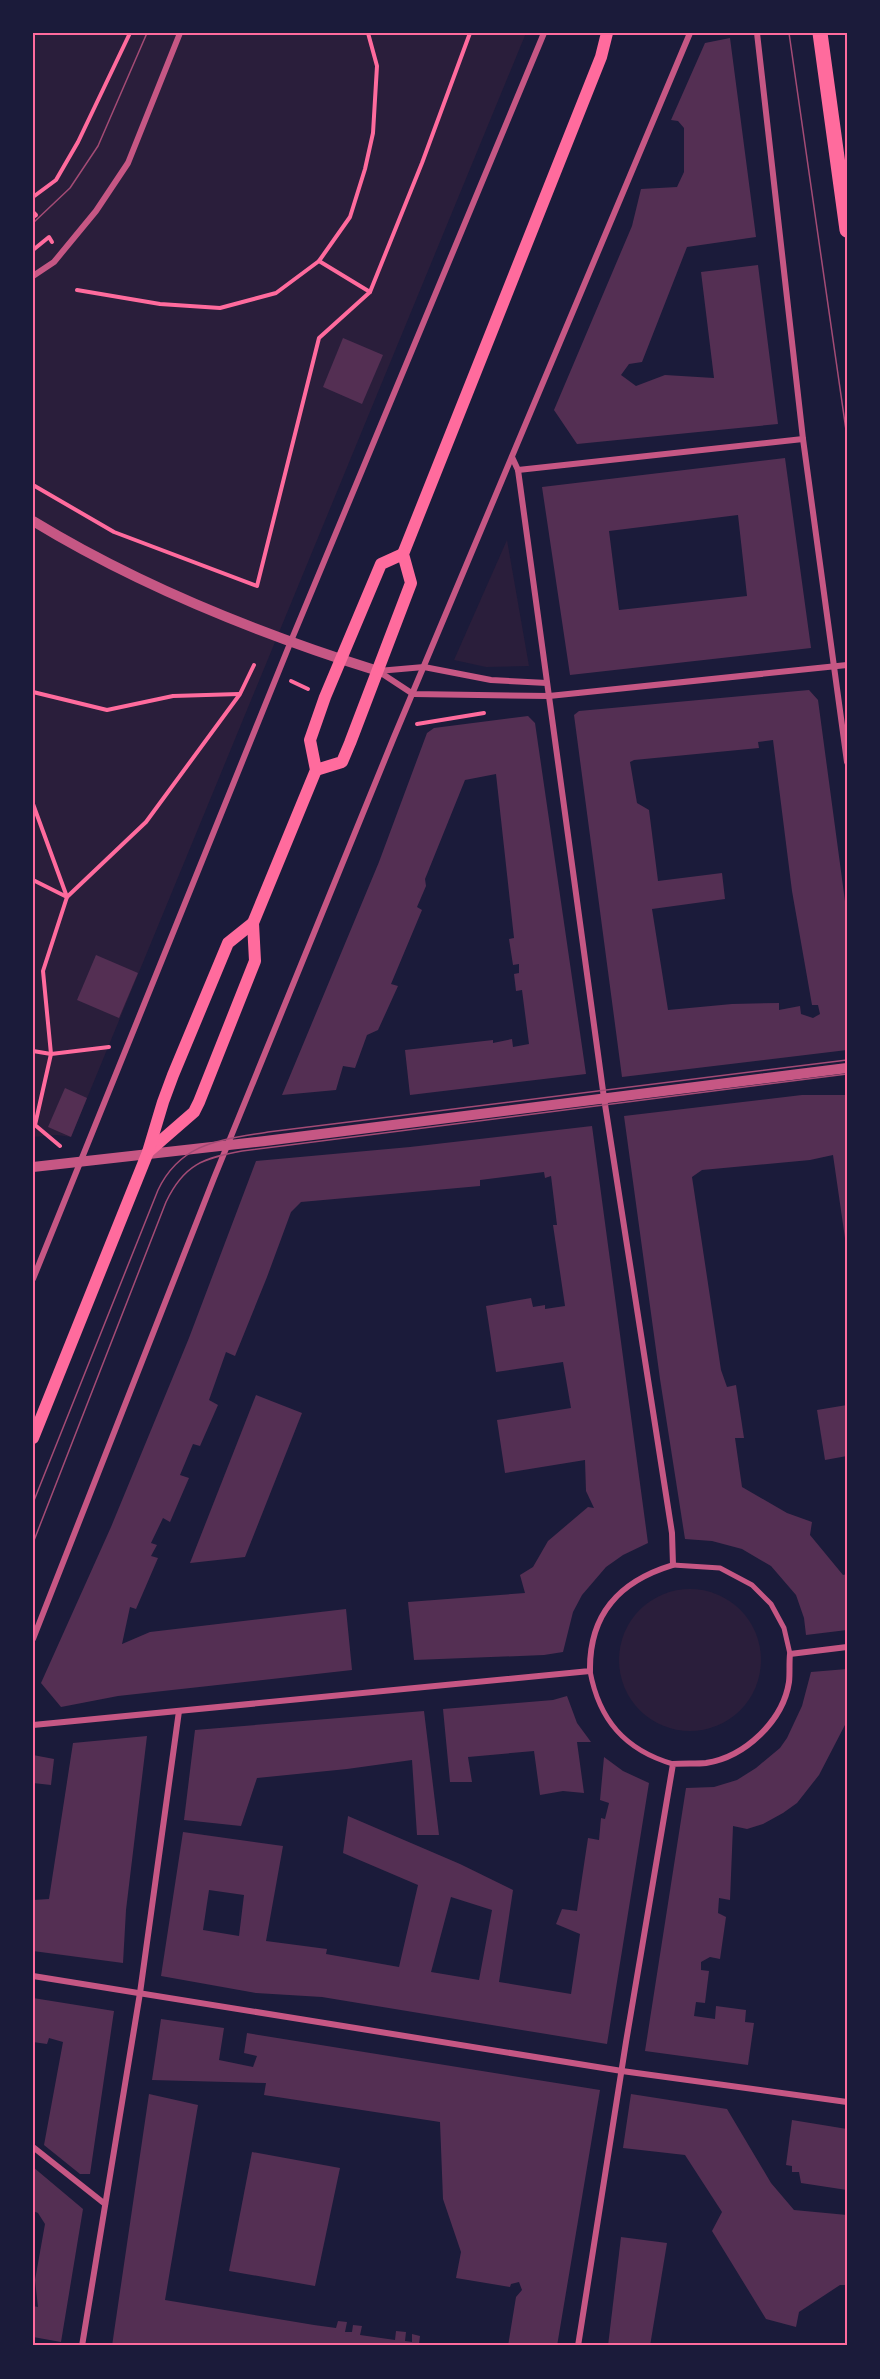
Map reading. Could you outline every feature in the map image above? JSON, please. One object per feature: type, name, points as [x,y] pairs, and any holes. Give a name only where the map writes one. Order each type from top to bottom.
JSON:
[{"type":"main road","points":[[316,770],[342,762],[411,583],[403,554],[602,57],[608,33]]},
{"type":"main road","points":[[602,57],[616,33]]},
{"type":"main road","points":[[820,33],[847,230]]},
{"type":"main road","points":[[148,1152],[194,1112],[255,961],[253,923],[316,770],[310,740],[381,564],[403,554]]},
{"type":"main road","points":[[33,1438],[148,1152],[163,1102],[228,943],[253,923]]},
{"type":"street","points":[[33,276],[54,262],[96,211],[128,163],[180,33]]},
{"type":"street","points":[[33,1280],[291,641],[544,33]]},
{"type":"street","points":[[33,1640],[228,1145],[423,667],[690,33]]},
{"type":"street","points":[[756,33],[803,439],[847,762]]},
{"type":"street","points":[[518,470],[803,439]]},
{"type":"street","points":[[512,457],[518,470],[604,1098],[672,1533],[674,1564]]},
{"type":"street","points":[[33,521],[74,546],[133,575],[291,641],[378,671],[413,694],[549,696],[847,665]]},
{"type":"street","points":[[378,671],[423,667],[491,680],[547,683]]},
{"type":"street","points":[[33,1167],[847,1068]]},
{"type":"street","points":[[674,1564],[720,1568],[752,1585],[771,1604],[784,1628],[790,1654],[788,1684],[778,1712],[760,1736],[736,1753],[707,1762],[673,1764],[632,1746],[614,1729],[600,1708],[594,1693],[590,1671],[595,1630],[608,1606],[627,1586],[650,1571],[674,1564]]},
{"type":"street","points":[[790,1654],[847,1647]]},
{"type":"street","points":[[33,1725],[590,1671]]},
{"type":"street","points":[[82,2346],[140,1993],[179,1711]]},
{"type":"street","points":[[578,2346],[621,2071],[673,1764]]},
{"type":"street","points":[[33,1976],[621,2071],[847,2102]]},
{"type":"street","points":[[33,2147],[105,2204]]},
{"type":"path","points":[[33,197],[56,180],[68,161],[130,33]]},
{"type":"path","points":[[77,290],[159,304],[220,309],[276,293],[319,261],[350,217],[374,133],[377,66],[368,33]]},
{"type":"path","points":[[33,485],[114,532],[257,586],[319,338],[370,292],[422,164],[470,33]]},
{"type":"path","points":[[33,212],[36,215],[33,217]]},
{"type":"path","points":[[319,261],[370,292]]},
{"type":"path","points":[[65,1151],[35,1125],[51,1054],[43,970],[67,897],[146,822],[240,694],[254,665]]},
{"type":"path","points":[[33,692],[107,710],[173,696],[240,694]]},
{"type":"path","points":[[33,804],[67,897]]},
{"type":"path","points":[[33,880],[67,897]]},
{"type":"path","points":[[33,1051],[51,1054],[109,1047]]},
{"type":"shaded area","points":[[33,33],[526,33],[71,1137],[57,1135],[33,1137]]},
{"type":"shaded area","points":[[507,540],[529,666],[486,667],[454,660]]},
{"type":"shaded area","points":[[690,1589],[717,1594],[740,1610],[756,1633],[761,1660],[756,1687],[740,1710],[717,1726],[690,1731],[663,1726],[640,1710],[624,1687],[619,1660],[624,1633],[640,1610],[663,1594]]},
{"type":"building","points":[[730,38],[756,237],[687,247],[642,362],[629,364],[621,375],[636,386],[665,375],[714,378],[701,272],[758,265],[778,424],[577,444],[554,410],[632,226],[641,189],[677,187],[684,172],[684,128],[678,121],[671,120],[705,43]]},
{"type":"building","points":[[343,338],[383,355],[362,404],[323,387]]},
{"type":"building","points":[[785,458],[811,648],[570,675],[542,487]],"holes":[[[738,515],[747,596],[619,610],[609,531]]]},
{"type":"building","points":[[809,690],[818,700],[847,916],[847,1050],[622,1077],[574,715],[579,711]],"holes":[[[773,740],[792,891],[812,1005],[818,1005],[820,1014],[813,1018],[801,1014],[800,1006],[779,1010],[779,1003],[732,1004],[668,1010],[652,909],[725,899],[722,873],[658,881],[649,810],[637,803],[630,762],[759,748],[758,742]]]},
{"type":"building","points":[[528,716],[535,723],[586,1074],[410,1095],[405,1050],[493,1040],[493,1043],[512,1039],[513,1047],[529,1044],[522,990],[516,991],[514,974],[519,973],[519,964],[513,965],[509,939],[514,938],[496,774],[465,780],[425,879],[426,886],[417,907],[422,910],[391,984],[398,986],[378,1030],[367,1035],[355,1068],[343,1066],[336,1090],[282,1095],[379,862],[427,733],[434,728]]},
{"type":"building","points":[[96,955],[138,973],[119,1018],[77,1000]]},
{"type":"building","points":[[65,1088],[87,1098],[71,1137],[48,1127]]},
{"type":"building","points":[[802,1095],[847,1095],[847,1252],[833,1155],[810,1160],[702,1170],[692,1177],[721,1370],[727,1387],[736,1385],[744,1438],[735,1438],[742,1487],[787,1513],[812,1522],[810,1535],[843,1575],[847,1574],[847,1630],[806,1635],[804,1618],[796,1595],[771,1566],[742,1549],[712,1541],[685,1539],[660,1379],[624,1116]]},
{"type":"building","points":[[592,1126],[648,1543],[623,1555],[606,1567],[582,1595],[573,1612],[563,1652],[544,1655],[414,1660],[408,1602],[525,1593],[520,1575],[533,1567],[548,1541],[588,1507],[594,1508],[586,1491],[585,1460],[505,1473],[497,1420],[571,1408],[563,1362],[496,1372],[486,1306],[531,1298],[533,1307],[545,1305],[545,1309],[565,1306],[553,1225],[557,1225],[551,1176],[545,1178],[544,1172],[480,1180],[480,1186],[301,1202],[291,1212],[235,1356],[226,1352],[209,1400],[218,1405],[200,1446],[193,1444],[180,1475],[189,1478],[170,1522],[163,1518],[151,1543],[157,1545],[151,1556],[158,1558],[136,1609],[130,1607],[122,1644],[150,1632],[346,1609],[352,1670],[118,1696],[61,1707],[41,1683],[111,1527],[189,1338],[256,1161],[410,1147]]},
{"type":"building","points":[[256,1395],[302,1413],[245,1557],[190,1563]]},
{"type":"building","points":[[847,1405],[847,1456],[825,1460],[817,1410]]},
{"type":"building","points":[[847,1669],[847,1721],[819,1775],[797,1803],[783,1813],[763,1824],[747,1829],[733,1826],[730,1900],[719,1898],[718,1913],[726,1917],[720,1959],[710,1957],[701,1962],[701,1970],[709,1971],[705,2003],[696,2002],[694,2016],[715,2019],[716,2006],[746,2010],[745,2022],[754,2023],[748,2065],[645,2051],[686,1788],[714,1787],[737,1780],[756,1768],[780,1748],[787,1738],[802,1706],[811,1672]]},
{"type":"building","points":[[567,1696],[577,1723],[591,1742],[577,1742],[584,1793],[563,1791],[540,1795],[534,1751],[468,1757],[472,1782],[450,1782],[443,1709],[553,1700]]},
{"type":"building","points":[[424,1711],[439,1835],[417,1835],[412,1760],[257,1778],[241,1826],[184,1820],[195,1730]]},
{"type":"building","points":[[147,1736],[126,1910],[123,1963],[33,1951],[33,1900],[49,1899],[73,1743]]},
{"type":"building","points":[[33,1755],[54,1759],[51,1785],[33,1783]]},
{"type":"building","points":[[604,1757],[623,1771],[649,1783],[607,2044],[322,1997],[256,1993],[161,1976],[183,1832],[283,1846],[266,1941],[327,1949],[326,1954],[399,1967],[418,1885],[343,1853],[348,1816],[460,1864],[513,1890],[499,1982],[571,1994],[580,1934],[556,1924],[562,1909],[577,1911],[588,1838],[599,1840],[601,1818],[605,1819],[609,1803],[600,1800]],"holes":[[[209,1890],[244,1895],[239,1936],[203,1930]],[[451,1897],[492,1910],[479,1980],[431,1972]]]},
{"type":"building","points":[[33,1998],[114,2011],[90,2174],[80,2174],[44,2145],[63,2042],[49,2038],[47,2044],[33,2042]]},
{"type":"building","points":[[161,2019],[224,2028],[219,2060],[253,2067],[257,2056],[244,2053],[247,2033],[600,2090],[557,2346],[508,2346],[516,2297],[522,2290],[519,2282],[511,2284],[510,2287],[456,2278],[461,2252],[443,2199],[440,2122],[264,2095],[266,2083],[152,2080]]},
{"type":"building","points":[[149,2094],[198,2105],[165,2300],[336,2328],[338,2321],[347,2322],[345,2332],[352,2332],[353,2325],[362,2326],[360,2335],[395,2340],[396,2331],[406,2332],[405,2341],[412,2342],[412,2334],[420,2336],[419,2344],[424,2346],[112,2346]]},
{"type":"building","points":[[631,2094],[727,2109],[771,2183],[794,2210],[847,2215],[847,2285],[840,2285],[799,2312],[796,2327],[766,2319],[712,2231],[722,2212],[685,2155],[623,2148]]},
{"type":"building","points":[[792,2120],[847,2129],[847,2190],[801,2183],[799,2172],[792,2172],[792,2166],[786,2165]]},
{"type":"building","points":[[252,2152],[340,2168],[315,2286],[229,2271]]},
{"type":"building","points":[[33,2167],[83,2209],[61,2342],[33,2337],[33,2306],[38,2307],[35,2280],[45,2224],[38,2213],[33,2211]]},
{"type":"building","points":[[621,2237],[667,2243],[650,2346],[608,2346]]},
{"type":"tram line","points":[[33,223],[70,188],[98,146],[147,33]]},
{"type":"tram line","points":[[789,33],[847,437]]},
{"type":"tram line","points":[[33,1503],[158,1190],[167,1174],[191,1153],[219,1141],[268,1132],[847,1060]]},
{"type":"tram line","points":[[33,1543],[166,1202],[180,1179],[196,1165],[206,1160],[242,1151],[847,1074]]}]
